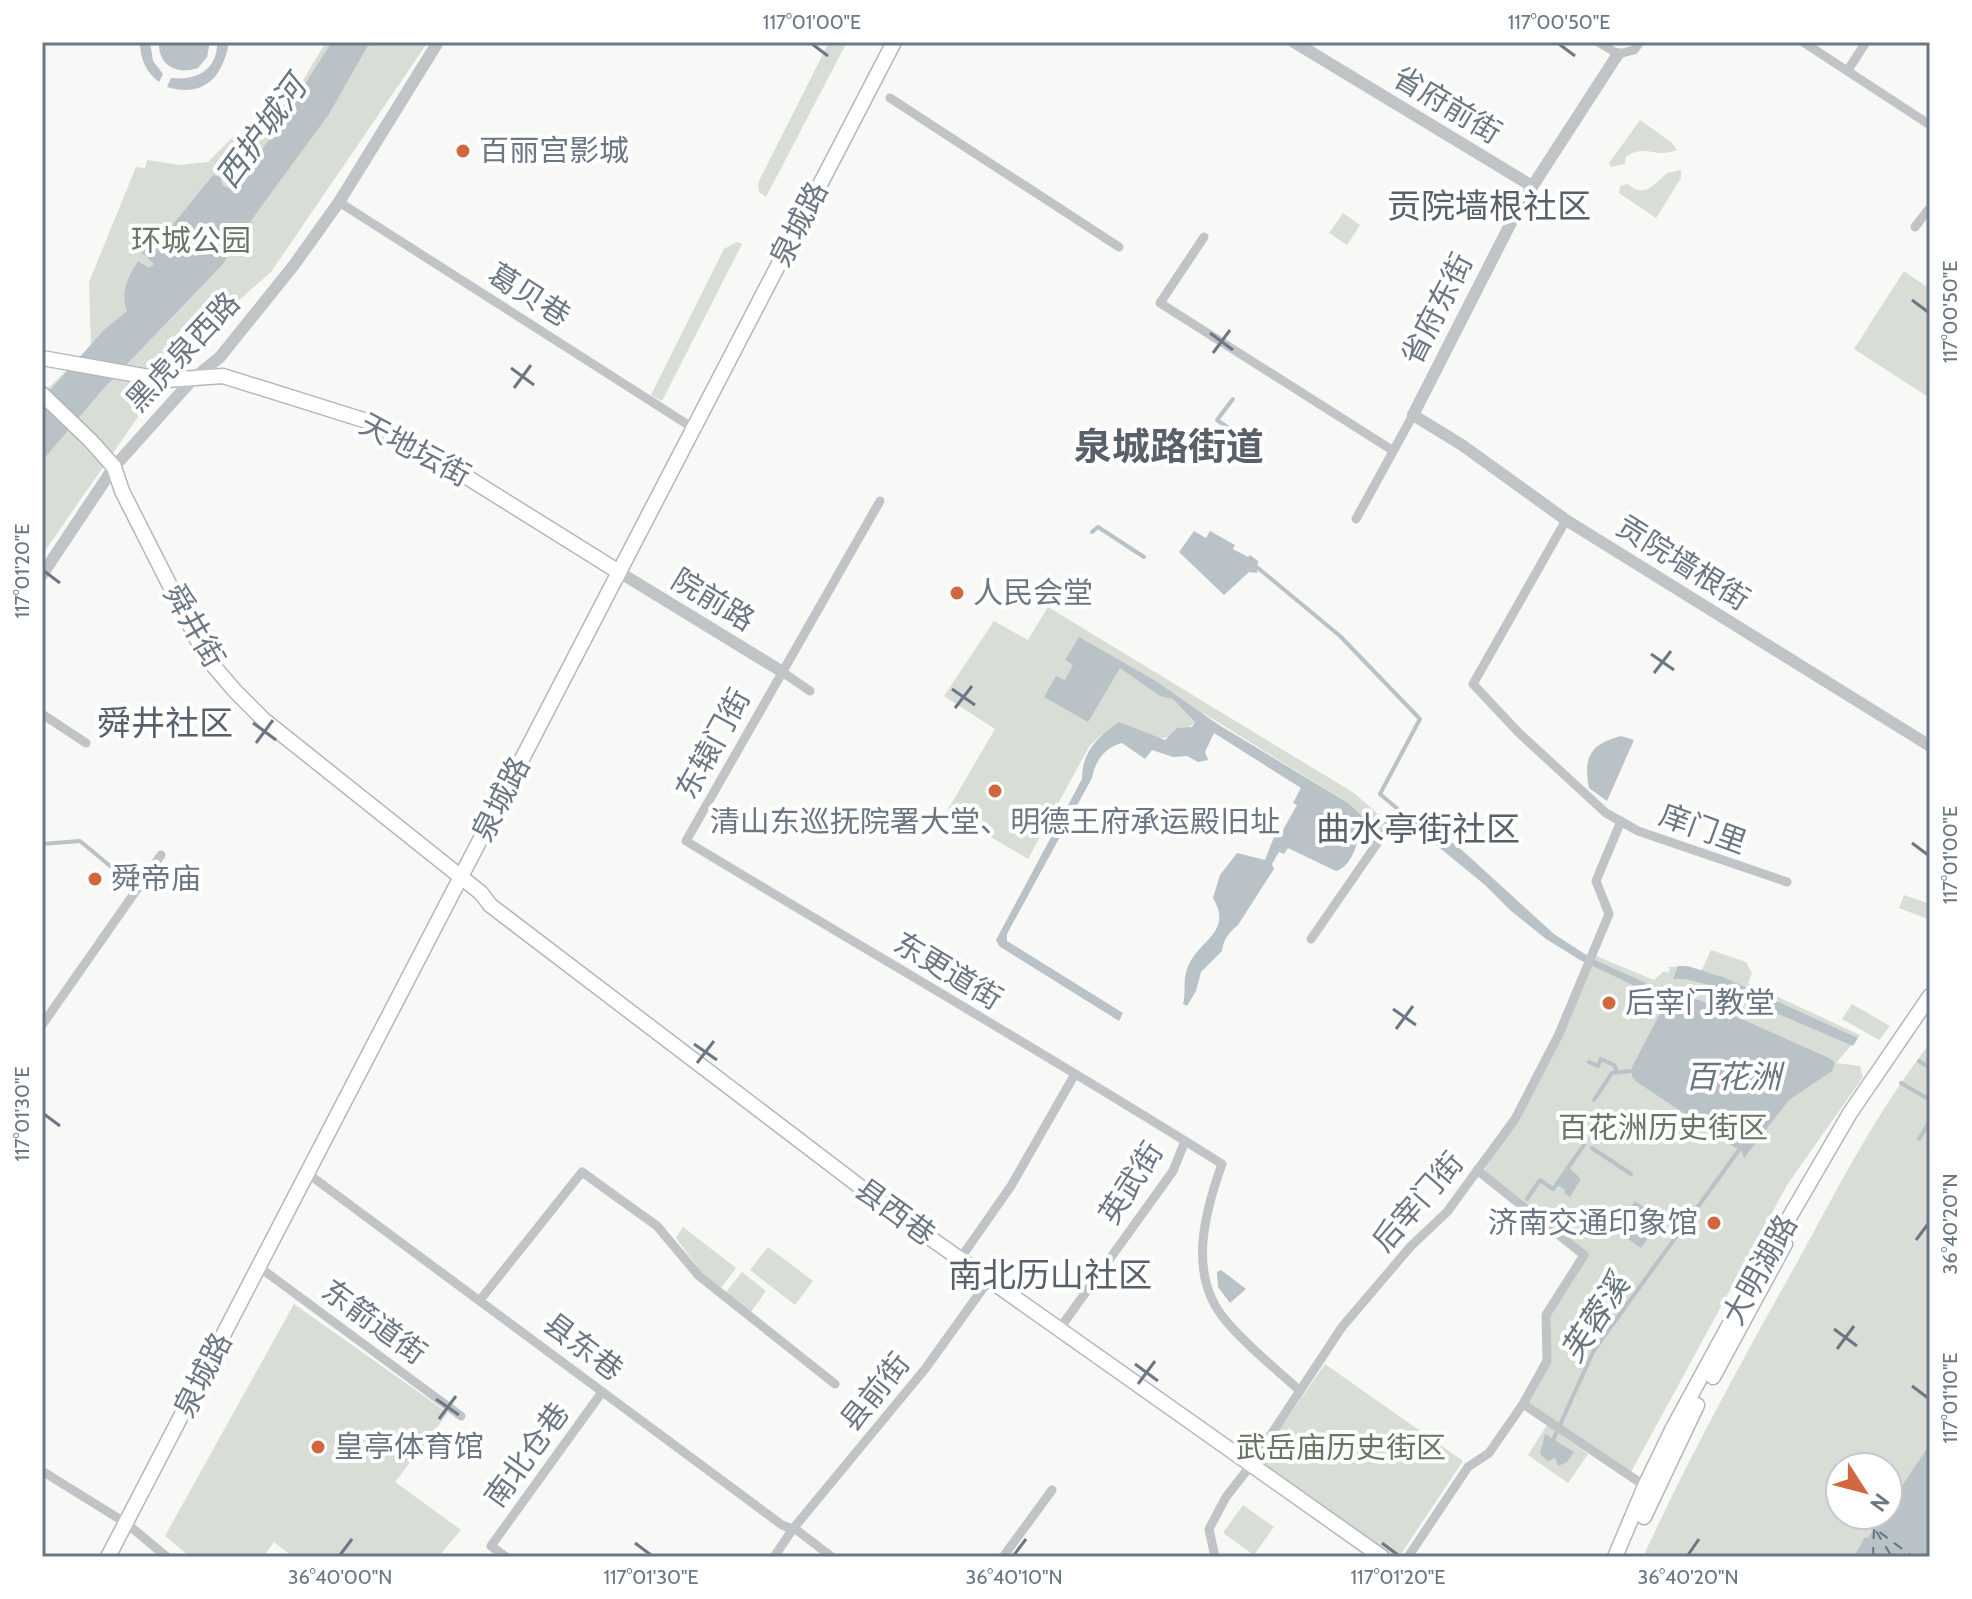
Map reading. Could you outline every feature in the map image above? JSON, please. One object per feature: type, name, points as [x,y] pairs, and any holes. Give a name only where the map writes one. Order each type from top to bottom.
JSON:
[{"type":"main road","name":"泉城路","points":[[108,1557],[894,42]]},
{"type":"main road","name":"天地坛街","points":[[42,358],[166,380],[223,376],[370,422],[430,454],[619,572]]},
{"type":"main road","name":"舜井街","points":[[42,394],[114,467],[122,491],[206,657],[264,720],[460,877]]},
{"type":"main road","name":"县西巷","points":[[460,877],[481,893],[490,905],[620,1006],[892,1211],[1382,1557]]},
{"type":"main road","name":"大明湖路","points":[[1615,1557],[1673,1428],[1795,1208],[1850,1113],[1930,996]]},
{"type":"main road","name":"大明湖路","points":[[1625,1557],[1693,1412],[1801,1213],[1905,1044],[1930,1010]]},
{"type":"street","name":"黑虎泉西路","points":[[42,575],[114,467],[192,380],[220,357],[294,265],[339,202],[438,42]]},
{"type":"street","name":"省府前街","points":[[1294,42],[1532,186]]},
{"type":"street","points":[[1598,42],[1618,54],[1634,50],[1640,42]]},
{"type":"street","points":[[1803,42],[1930,125]]},
{"type":"street","points":[[1848,70],[1866,42]]},
{"type":"street","name":"省府东街","points":[[1413,415],[1472,295],[1532,186],[1618,54]]},
{"type":"street","points":[[890,98],[1119,247]]},
{"type":"street","name":"葛贝巷","points":[[339,202],[693,428]]},
{"type":"street","points":[[1915,227],[1930,211]]},
{"type":"street","points":[[1204,237],[1160,303],[1392,450]]},
{"type":"street","points":[[1356,519],[1413,415]]},
{"type":"street","name":"贡院墙根街","points":[[1413,415],[1462,445],[1566,520],[1930,746]]},
{"type":"street","name":"东辕门街","points":[[686,841],[880,501]]},
{"type":"street","name":"庠门里","points":[[1566,520],[1473,684],[1519,733],[1606,813],[1638,831],[1787,882]]},
{"type":"street","name":"院前路","points":[[619,572],[781,671]]},
{"type":"street","points":[[781,671],[810,691]]},
{"type":"street","points":[[42,714],[86,743]]},
{"type":"street","points":[[1311,939],[1394,819]]},
{"type":"street","name":"后宰门街","points":[[1215,1557],[1209,1529],[1226,1497],[1251,1465],[1342,1327],[1411,1246],[1447,1212],[1515,1119],[1555,1042],[1609,914],[1596,881],[1621,821]]},
{"type":"street","name":"东更道街","points":[[686,841],[1222,1164],[1210,1196],[1203,1238],[1205,1282],[1225,1321],[1299,1390]]},
{"type":"street","points":[[42,1025],[161,855]]},
{"type":"street","points":[[960,1259],[1011,1186],[1075,1074]]},
{"type":"street","name":"英武街","points":[[1060,1328],[1173,1171],[1185,1141]]},
{"type":"street","points":[[1408,1557],[1468,1467],[1489,1453],[1523,1404],[1547,1361],[1546,1315],[1584,1255],[1477,1170]]},
{"type":"street","points":[[480,1300],[582,1172],[657,1226],[699,1276],[835,1384]]},
{"type":"street","name":"县东巷","points":[[307,1173],[602,1392],[832,1557]]},
{"type":"street","name":"东箭道街","points":[[259,1267],[461,1416]]},
{"type":"street","name":"县前街","points":[[774,1557],[792,1530],[925,1369],[989,1280]]},
{"type":"street","name":"南北仓巷","points":[[506,1557],[491,1546],[602,1392]]},
{"type":"street","points":[[1523,1404],[1645,1486]]},
{"type":"street","points":[[42,1471],[126,1523],[167,1557]]},
{"type":"street","points":[[1003,1557],[1052,1490]]},
{"type":"green space","name":"环城公园","points":[[326,42],[428,42],[271,272],[188,345],[42,555],[42,394],[91,347],[89,282],[136,167],[145,168],[147,160],[180,165],[208,162],[237,133],[260,135],[303,80]]},
{"type":"green space","points":[[829,42],[847,42],[766,197],[759,192],[758,183]]},
{"type":"green space","points":[[1640,120],[1677,150],[1662,153],[1639,151],[1626,157],[1625,164],[1611,167],[1609,163]]},
{"type":"green space","points":[[1681,170],[1681,178],[1656,218],[1619,193],[1620,186],[1628,184],[1644,190],[1667,173]]},
{"type":"green space","points":[[1343,213],[1360,225],[1347,245],[1329,233]]},
{"type":"green space","points":[[737,242],[742,244],[662,401],[651,395],[724,249]]},
{"type":"green space","points":[[1904,271],[1930,289],[1930,398],[1854,349]]},
{"type":"green space","points":[[1048,607],[1354,793],[1387,822],[1376,836],[1348,803],[1203,713],[1192,725],[1169,737],[1103,734],[1090,745],[1028,859],[947,811],[995,729],[944,696],[994,621],[1028,640]]},
{"type":"green space","points":[[1904,895],[1930,904],[1930,920],[1899,908]]},
{"type":"green space","name":"百花洲历史街区","points":[[1711,950],[1746,962],[1752,973],[1748,983],[1860,1035],[1836,1063],[1860,1066],[1863,1077],[1787,1185],[1630,1474],[1523,1404],[1547,1361],[1546,1315],[1584,1255],[1484,1171],[1555,1042],[1594,955],[1654,980],[1664,971],[1668,973],[1668,967],[1689,966],[1701,972]]},
{"type":"green space","points":[[1852,1004],[1890,1026],[1879,1040],[1842,1019]]},
{"type":"green space","points":[[1930,1043],[1930,1557],[1643,1557],[1698,1444],[1757,1334],[1893,1095]]},
{"type":"green space","points":[[683,1227],[736,1268],[720,1289],[702,1273],[676,1238]]},
{"type":"green space","points":[[768,1247],[813,1281],[795,1305],[750,1270]]},
{"type":"green space","points":[[742,1272],[766,1291],[751,1312],[726,1292]]},
{"type":"green space","name":"皇亭体育馆","points":[[294,1304],[448,1413],[395,1482],[461,1530],[438,1557],[293,1557],[274,1542],[263,1557],[190,1557],[165,1536]]},
{"type":"green space","name":"武岳庙历史街区","points":[[1325,1364],[1463,1461],[1399,1557],[1394,1557],[1256,1463]]},
{"type":"green space","points":[[1547,1425],[1588,1454],[1568,1483],[1528,1455]]},
{"type":"green space","points":[[1243,1505],[1274,1527],[1254,1555],[1223,1533]]},
{"type":"water","points":[[140,42],[150,42],[153,61],[163,74],[159,82],[145,65]]},
{"type":"water","points":[[159,42],[210,42],[207,57],[198,68],[183,70],[165,63]]},
{"type":"water","points":[[217,42],[229,42],[222,65],[210,82],[191,90],[167,87],[171,78],[189,78],[204,72],[214,60]]},
{"type":"water","points":[[332,42],[370,42],[329,114],[222,265],[103,389],[42,461],[42,399],[104,330],[127,311],[125,291],[134,267],[138,261],[149,268],[154,264],[142,253],[157,234],[164,231],[175,242],[183,235],[171,227],[213,175],[220,177],[223,186],[230,188],[236,185],[237,167],[257,158]]},
{"type":"water","points":[[1194,531],[1206,538],[1210,531],[1235,545],[1233,549],[1248,557],[1250,555],[1258,561],[1257,573],[1249,572],[1224,595],[1179,552]]},
{"type":"water","points":[[1079,637],[1154,680],[1219,725],[1348,803],[1363,817],[1365,824],[1351,857],[1336,871],[1288,848],[1284,854],[1279,852],[1272,864],[1274,869],[1238,925],[1227,936],[1222,951],[1201,972],[1196,991],[1187,1006],[1183,1004],[1185,977],[1190,962],[1216,930],[1219,921],[1213,898],[1220,875],[1237,853],[1265,860],[1274,837],[1279,837],[1297,805],[1293,803],[1301,788],[1214,733],[1205,752],[1208,760],[1198,762],[1187,756],[1173,757],[1152,750],[1145,759],[1122,743],[1106,751],[1007,934],[1007,941],[1123,1013],[1119,1021],[999,946],[996,940],[1082,779],[1085,760],[1098,739],[1119,722],[1165,740],[1177,728],[1192,727],[1195,722],[1173,699],[1160,696],[1120,668],[1088,722],[1044,697],[1056,676],[1065,680],[1073,665],[1065,660]]},
{"type":"water","points":[[1621,736],[1634,740],[1607,801],[1589,788],[1588,760],[1602,743]]},
{"type":"water","name":"百花洲","points":[[1437,831],[1554,934],[1591,958],[1652,986],[1671,999],[1699,1000],[1829,1058],[1835,1063],[1832,1071],[1789,1100],[1744,1158],[1742,1152],[1632,1077],[1632,1067],[1665,1004],[1658,997],[1580,960],[1546,939],[1430,840]]},
{"type":"water","points":[[1678,966],[1723,977],[1858,1038],[1853,1046],[1713,986],[1673,979]]},
{"type":"water","points":[[1567,1166],[1581,1179],[1570,1197],[1555,1183]]},
{"type":"water","points":[[1635,1201],[1661,1219],[1641,1248],[1615,1230]]},
{"type":"water","points":[[1221,1270],[1246,1289],[1230,1303],[1218,1287],[1217,1272]]},
{"type":"water","points":[[1545,1434],[1574,1452],[1567,1462],[1558,1466],[1555,1458],[1548,1461],[1540,1454]]},
{"type":"water","points":[[1930,1444],[1930,1557],[1854,1557],[1865,1537],[1868,1538],[1872,1531],[1904,1531],[1904,1483]]},
{"type":"waterway","points":[[1233,399],[1217,420],[1250,443]]},
{"type":"waterway","points":[[1092,532],[1098,527],[1144,557]]},
{"type":"waterway","points":[[1258,568],[1340,636],[1420,719],[1380,794]]},
{"type":"waterway","points":[[1380,794],[1435,837]]},
{"type":"waterway","points":[[42,844],[80,841],[133,885]]},
{"type":"waterway","points":[[1589,1062],[1598,1066],[1601,1059],[1614,1065],[1617,1071]]},
{"type":"waterway","points":[[1919,1061],[1930,1068]]},
{"type":"waterway","points":[[1594,1100],[1612,1073],[1631,1071]]},
{"type":"waterway","points":[[1901,1083],[1930,1100]]},
{"type":"waterway","points":[[1919,1139],[1930,1121]]},
{"type":"waterway","points":[[1567,1169],[1584,1145]]},
{"type":"waterway","points":[[1592,1148],[1631,1174]]},
{"type":"waterway","name":"芙蓉溪","points":[[1554,1438],[1594,1350],[1739,1150]]},
{"type":"waterway","points":[[1527,1199],[1540,1180],[1553,1189],[1558,1183]]},
{"type":"ferry route","points":[[1873,1557],[1874,1528],[1913,1557]]},
{"type":"ferry route","points":[[1876,1531],[1892,1557]]},
{"type":"place","name":"百丽宫影城","points":[[463,151]]},
{"type":"place","name":"人民会堂","points":[[957,593]]},
{"type":"place","name":"清山东巡抚院署大堂、明德王府承运殿旧址","points":[[995,791]]},
{"type":"place","name":"舜帝庙","points":[[95,879]]},
{"type":"place","name":"后宰门教堂","points":[[1609,1003]]},
{"type":"place","name":"济南交通印象馆","points":[[1714,1223]]},
{"type":"place","name":"皇亭体育馆","points":[[318,1447]]},
{"type":"district","name":"贡院墙根社区","points":[[1489,206]]},
{"type":"district","name":"泉城路街道","points":[[1169,447]]},
{"type":"district","name":"舜井社区","points":[[165,723]]},
{"type":"district","name":"曲水亭街社区","points":[[1418,829]]},
{"type":"district","name":"南北历山社区","points":[[1050,1275]]},
{"type":"water label","name":"西护城河","points":[[261,132]]}]
